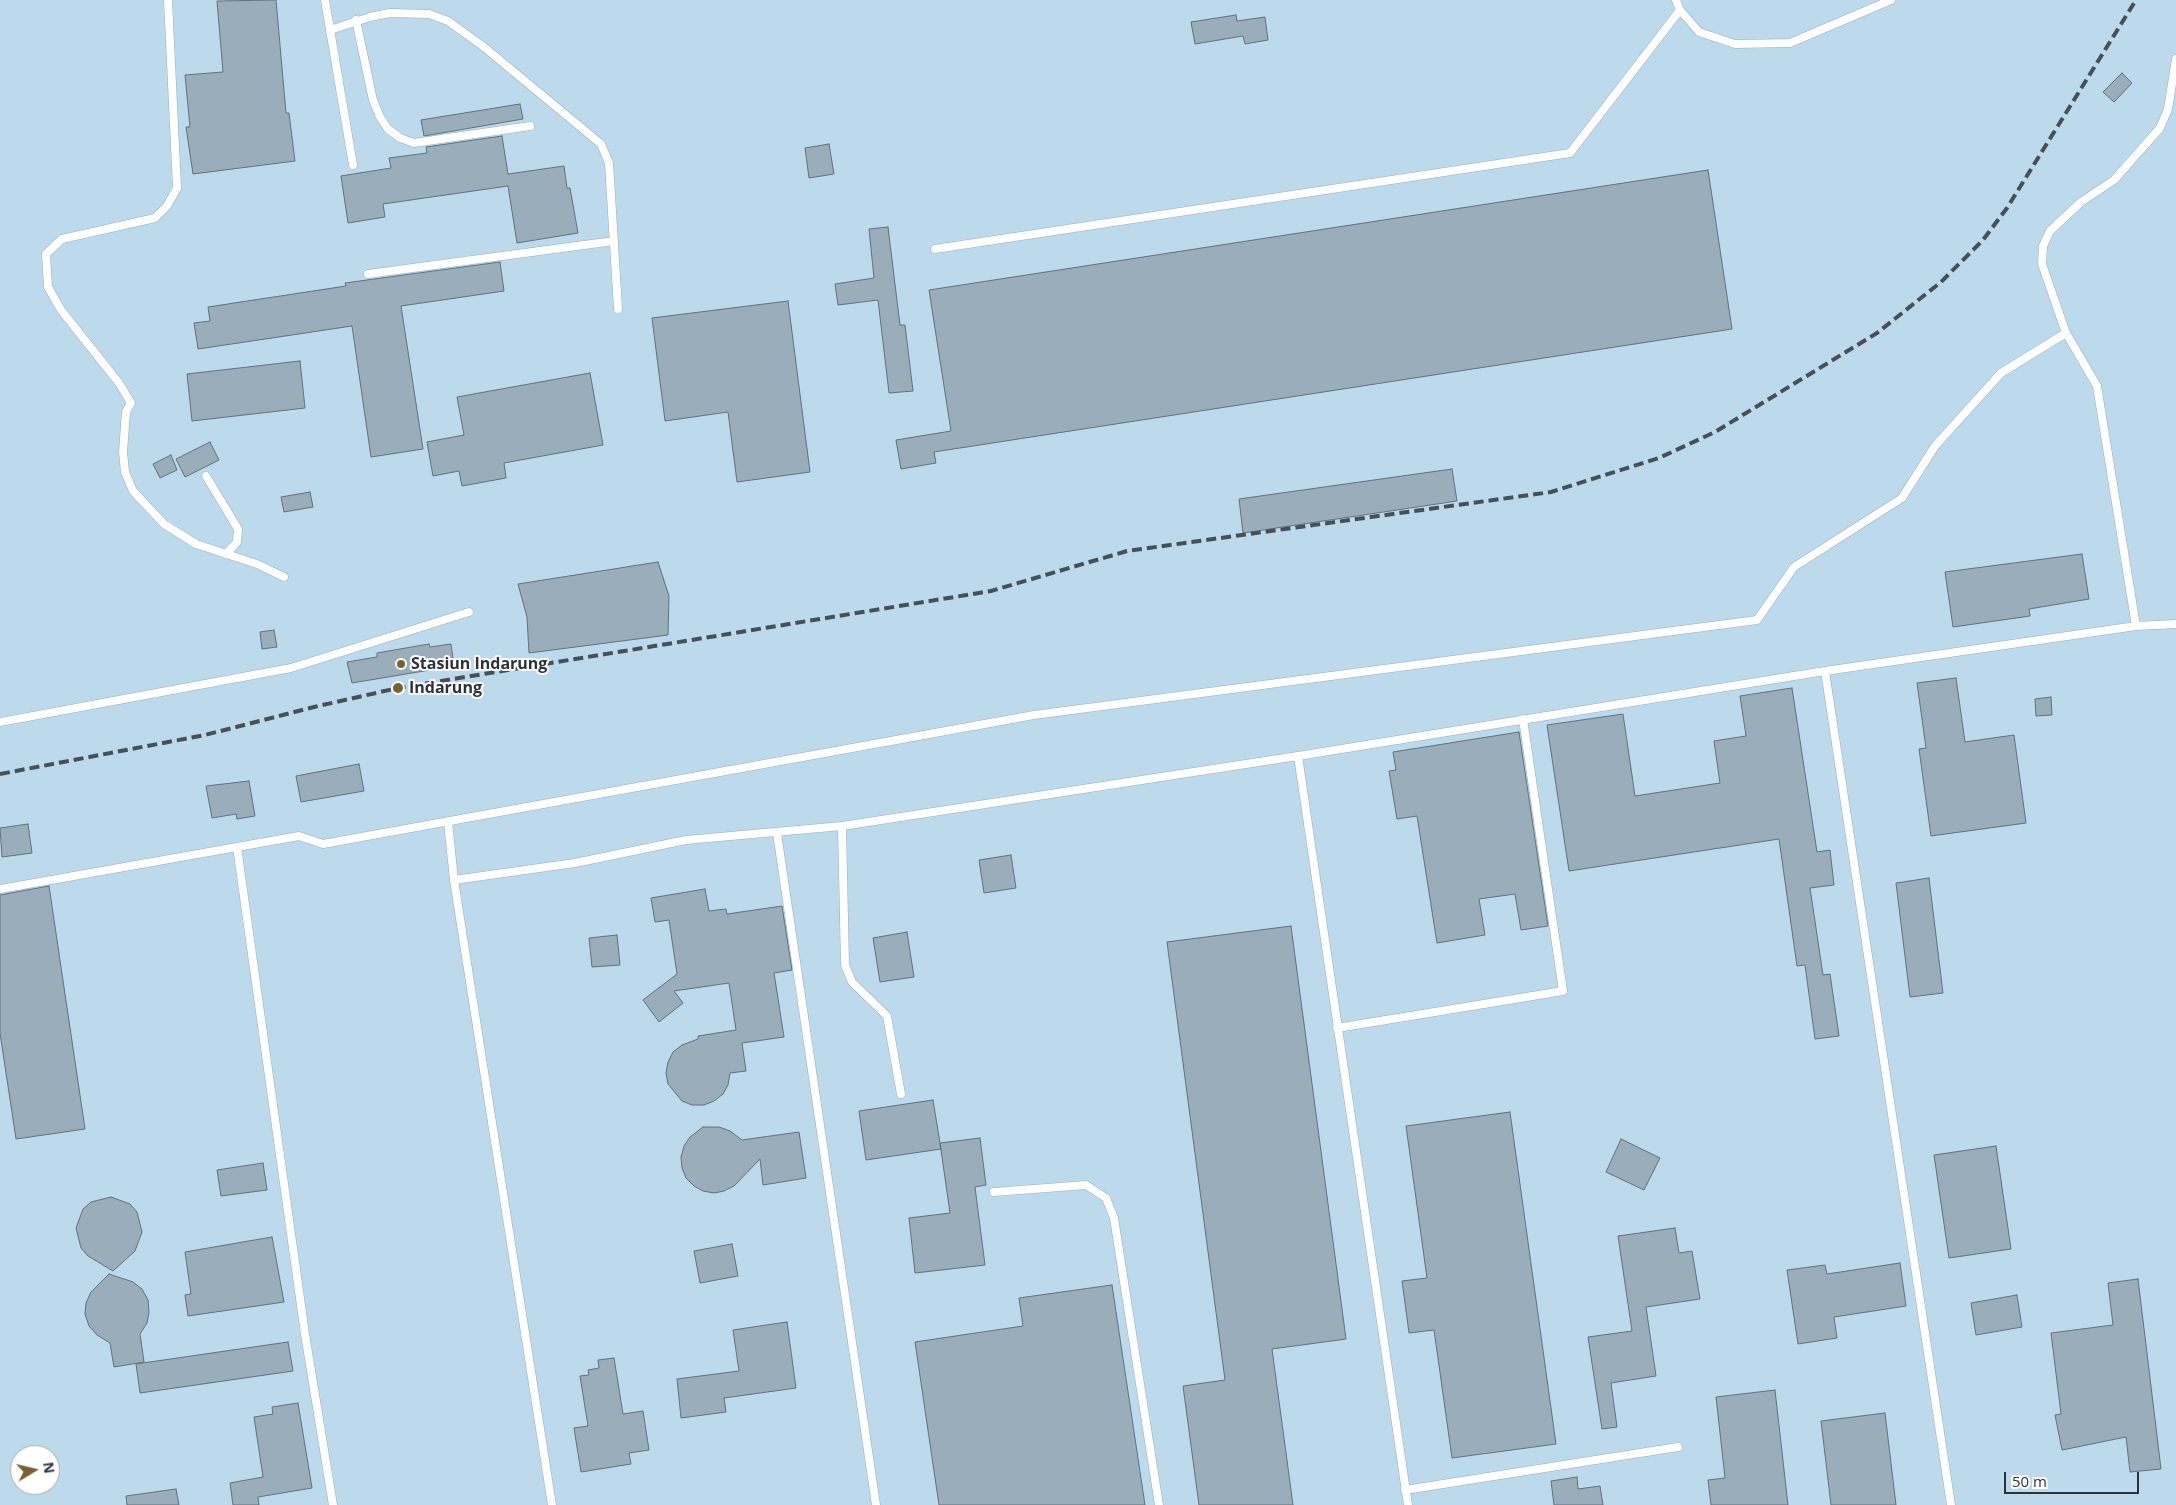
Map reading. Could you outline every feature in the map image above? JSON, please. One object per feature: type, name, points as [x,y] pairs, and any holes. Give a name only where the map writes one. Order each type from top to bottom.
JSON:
[{"type":"lane","points":[[168,0],[177,188],[167,206],[155,218],[62,239],[46,254],[48,287],[61,310],[119,383],[130,403],[126,412],[123,452],[124,472],[133,491],[164,524],[196,544],[257,564],[284,576]]},
{"type":"lane","points":[[325,0],[353,165]]},
{"type":"lane","points":[[1676,0],[1680,10],[1699,32],[1735,44],[1790,42],[1891,0]]},
{"type":"lane","points":[[935,249],[1570,153],[1680,10]]},
{"type":"lane","points":[[330,30],[356,20],[390,13],[429,14],[448,22],[484,47],[601,144],[609,163],[618,309]]},
{"type":"lane","points":[[356,20],[373,100],[380,117],[388,129],[400,138],[414,143],[530,126]]},
{"type":"lane","points":[[2136,626],[2097,386],[2066,333],[2042,264],[2043,246],[2050,230],[2080,202],[2114,180],[2160,128],[2168,109],[2176,59]]},
{"type":"lane","points":[[368,274],[614,241]]},
{"type":"lane","points":[[0,889],[299,836],[323,844],[1034,715],[1757,620],[1794,567],[1902,498],[1935,446],[2001,373],[2066,333]]},
{"type":"lane","points":[[206,476],[238,529],[237,542],[226,554]]},
{"type":"lane","points":[[0,722],[291,668],[468,612]]},
{"type":"lane","points":[[454,880],[575,863],[686,840],[842,826],[1298,756],[1825,671],[2136,626],[2176,624]]},
{"type":"lane","points":[[1825,671],[1951,1505]]},
{"type":"lane","points":[[1338,1028],[1563,991],[1523,719]]},
{"type":"lane","points":[[1298,756],[1408,1505]]},
{"type":"lane","points":[[448,822],[454,880],[552,1505]]},
{"type":"lane","points":[[842,826],[845,965],[852,982],[888,1016],[901,1094]]},
{"type":"lane","points":[[777,832],[876,1505]]},
{"type":"lane","points":[[236,847],[305,1334],[333,1505]]},
{"type":"lane","points":[[994,1192],[1086,1185],[1106,1198],[1114,1218],[1159,1505]]},
{"type":"lane","points":[[1405,1490],[1678,1447]]},
{"type":"shaded area","points":[[0,0],[2176,0],[2176,1505],[0,1505]]},
{"type":"building","points":[[276,0],[286,113],[289,113],[295,161],[193,174],[186,127],[190,127],[185,75],[223,72],[217,1]]},
{"type":"building","points":[[1236,15],[1237,21],[1265,17],[1268,40],[1245,44],[1243,36],[1195,44],[1191,22]]},
{"type":"building","points":[[2122,73],[2132,83],[2114,102],[2103,92]]},
{"type":"building","points":[[520,104],[523,119],[424,136],[421,120]]},
{"type":"building","points":[[502,136],[508,174],[564,166],[567,188],[570,188],[578,233],[517,243],[508,186],[383,204],[385,217],[348,223],[341,176],[391,168],[389,158],[427,153],[426,147]]},
{"type":"building","points":[[829,144],[834,174],[809,178],[805,148]]},
{"type":"building","points":[[1708,170],[1732,329],[934,452],[936,463],[901,469],[896,440],[951,431],[929,290]]},
{"type":"building","points":[[888,227],[900,325],[905,325],[913,391],[889,393],[878,300],[838,305],[835,284],[874,278],[869,229]]},
{"type":"building","points":[[500,262],[504,291],[401,306],[423,449],[371,457],[352,326],[198,349],[194,323],[210,321],[208,307],[346,286],[345,283]]},
{"type":"building","points":[[788,301],[810,472],[737,482],[728,412],[665,421],[652,318]]},
{"type":"building","points":[[300,361],[305,408],[192,421],[187,374]]},
{"type":"building","points":[[590,373],[603,445],[504,463],[506,478],[462,486],[459,471],[433,476],[427,442],[464,435],[457,397]]},
{"type":"building","points":[[210,442],[219,460],[185,477],[176,459]]},
{"type":"building","points":[[171,455],[177,470],[160,478],[153,464]]},
{"type":"building","points":[[1452,469],[1457,501],[1243,533],[1239,499]]},
{"type":"building","points":[[310,492],[313,507],[284,512],[281,497]]},
{"type":"building","points":[[2082,554],[2089,599],[2029,609],[2030,616],[1953,627],[1945,572]]},
{"type":"building","points":[[658,562],[669,596],[668,635],[529,653],[527,617],[518,584]]},
{"type":"building","points":[[274,630],[277,647],[262,649],[260,632]]},
{"type":"building","name":"Stasiun Indarung","points":[[429,644],[430,647],[451,644],[454,666],[352,683],[347,662],[377,657],[377,653]]},
{"type":"building","points":[[1956,678],[1965,742],[2014,735],[2026,823],[1931,836],[1919,749],[1926,748],[1917,683]]},
{"type":"building","points":[[1792,688],[1817,852],[1830,850],[1834,885],[1810,888],[1823,975],[1830,974],[1839,1036],[1815,1039],[1805,965],[1797,966],[1779,839],[1569,871],[1547,725],[1623,714],[1635,796],[1720,783],[1714,741],[1746,736],[1740,696]]},
{"type":"building","points":[[2051,697],[2052,715],[2036,716],[2035,699]]},
{"type":"building","points":[[1519,732],[1548,926],[1521,930],[1515,894],[1479,899],[1485,935],[1437,943],[1417,816],[1397,819],[1389,771],[1396,770],[1393,752]]},
{"type":"building","points":[[359,764],[364,791],[301,802],[296,776]]},
{"type":"building","points":[[249,781],[255,816],[237,819],[236,814],[212,818],[206,786]]},
{"type":"building","points":[[28,824],[32,853],[2,857],[0,828]]},
{"type":"building","points":[[1011,855],[1016,888],[984,893],[979,860]]},
{"type":"building","points":[[1929,878],[1943,993],[1910,997],[1896,883]]},
{"type":"building","points":[[49,886],[85,1129],[16,1139],[0,1033],[0,895]]},
{"type":"building","points":[[705,889],[709,911],[726,909],[727,914],[782,906],[792,970],[774,973],[784,1037],[742,1043],[746,1071],[730,1073],[728,1085],[723,1094],[714,1101],[704,1105],[692,1105],[682,1101],[668,1084],[666,1073],[668,1062],[673,1052],[682,1045],[698,1039],[698,1036],[736,1030],[729,983],[674,991],[683,1003],[659,1022],[643,1000],[677,974],[669,920],[655,922],[651,898]]},
{"type":"building","points":[[1291,926],[1346,1339],[1272,1349],[1293,1505],[1199,1505],[1183,1386],[1225,1380],[1167,942]]},
{"type":"building","points":[[907,932],[914,977],[880,982],[873,938]]},
{"type":"building","points":[[617,935],[620,965],[592,967],[589,938]]},
{"type":"building","points":[[933,1100],[941,1149],[866,1160],[859,1111]]},
{"type":"building","points":[[1510,1112],[1556,1444],[1452,1458],[1434,1330],[1409,1333],[1402,1281],[1427,1278],[1406,1126]]},
{"type":"building","points":[[703,1127],[719,1127],[730,1131],[742,1140],[799,1132],[806,1178],[763,1185],[760,1159],[734,1186],[714,1193],[703,1191],[686,1178],[682,1168],[681,1157],[684,1146],[690,1137]]},
{"type":"building","points":[[980,1138],[986,1185],[975,1187],[985,1265],[915,1273],[909,1218],[950,1213],[940,1143]]},
{"type":"building","points":[[1621,1139],[1660,1158],[1644,1190],[1606,1172]]},
{"type":"building","points":[[1996,1146],[2011,1249],[1949,1258],[1934,1155]]},
{"type":"building","points":[[263,1163],[267,1190],[221,1196],[217,1170]]},
{"type":"building","points":[[111,1197],[130,1204],[137,1212],[142,1232],[135,1251],[113,1271],[88,1256],[81,1248],[76,1228],[83,1209],[91,1202]]},
{"type":"building","points":[[1675,1228],[1679,1253],[1692,1251],[1700,1299],[1646,1307],[1656,1376],[1611,1383],[1617,1427],[1602,1429],[1588,1337],[1632,1331],[1618,1236]]},
{"type":"building","points":[[272,1237],[284,1302],[188,1316],[185,1295],[191,1294],[185,1252]]},
{"type":"building","points":[[732,1244],[738,1276],[700,1283],[694,1251]]},
{"type":"building","points":[[1900,1263],[1906,1306],[1834,1317],[1837,1338],[1798,1344],[1787,1270],[1825,1265],[1827,1274]]},
{"type":"building","points":[[109,1274],[133,1282],[142,1289],[148,1300],[149,1312],[147,1323],[140,1334],[144,1362],[114,1367],[110,1343],[97,1335],[89,1326],[85,1314],[86,1303],[91,1292]]},
{"type":"building","points":[[2138,1279],[2161,1469],[2130,1472],[2126,1437],[2062,1450],[2055,1415],[2061,1414],[2051,1333],[2113,1325],[2108,1283]]},
{"type":"building","points":[[1112,1285],[1145,1505],[939,1505],[915,1342],[1023,1326],[1019,1298]]},
{"type":"building","points":[[2017,1295],[2022,1327],[1976,1335],[1971,1303]]},
{"type":"building","points":[[787,1322],[796,1388],[724,1398],[726,1412],[681,1418],[677,1379],[739,1371],[733,1330]]},
{"type":"building","points":[[288,1342],[293,1371],[140,1393],[136,1364]]},
{"type":"building","points":[[614,1358],[623,1414],[643,1411],[649,1450],[629,1453],[631,1464],[581,1472],[574,1428],[588,1426],[580,1376],[589,1375],[588,1370],[599,1368],[598,1360]]},
{"type":"building","points":[[1775,1390],[1788,1505],[1711,1505],[1708,1480],[1725,1478],[1716,1397]]},
{"type":"building","points":[[298,1403],[312,1488],[258,1497],[259,1505],[233,1505],[230,1483],[263,1477],[254,1417],[273,1414],[272,1407]]},
{"type":"building","points":[[1885,1413],[1896,1505],[1831,1505],[1821,1421]]},
{"type":"building","points":[[1577,1477],[1578,1489],[1600,1486],[1603,1505],[1554,1505],[1551,1481]]},
{"type":"building","points":[[176,1489],[179,1505],[127,1505],[126,1496]]},
{"type":"railway","points":[[0,774],[205,735],[398,688],[991,591],[1127,551],[1551,492],[1659,458],[1715,432],[1877,333],[1941,282],[1983,240],[2007,208],[2136,0]]},
{"type":"place","name":"Stasiun Indarung","points":[[401,664]]},
{"type":"place","name":"Indarung","points":[[398,688]]}]
